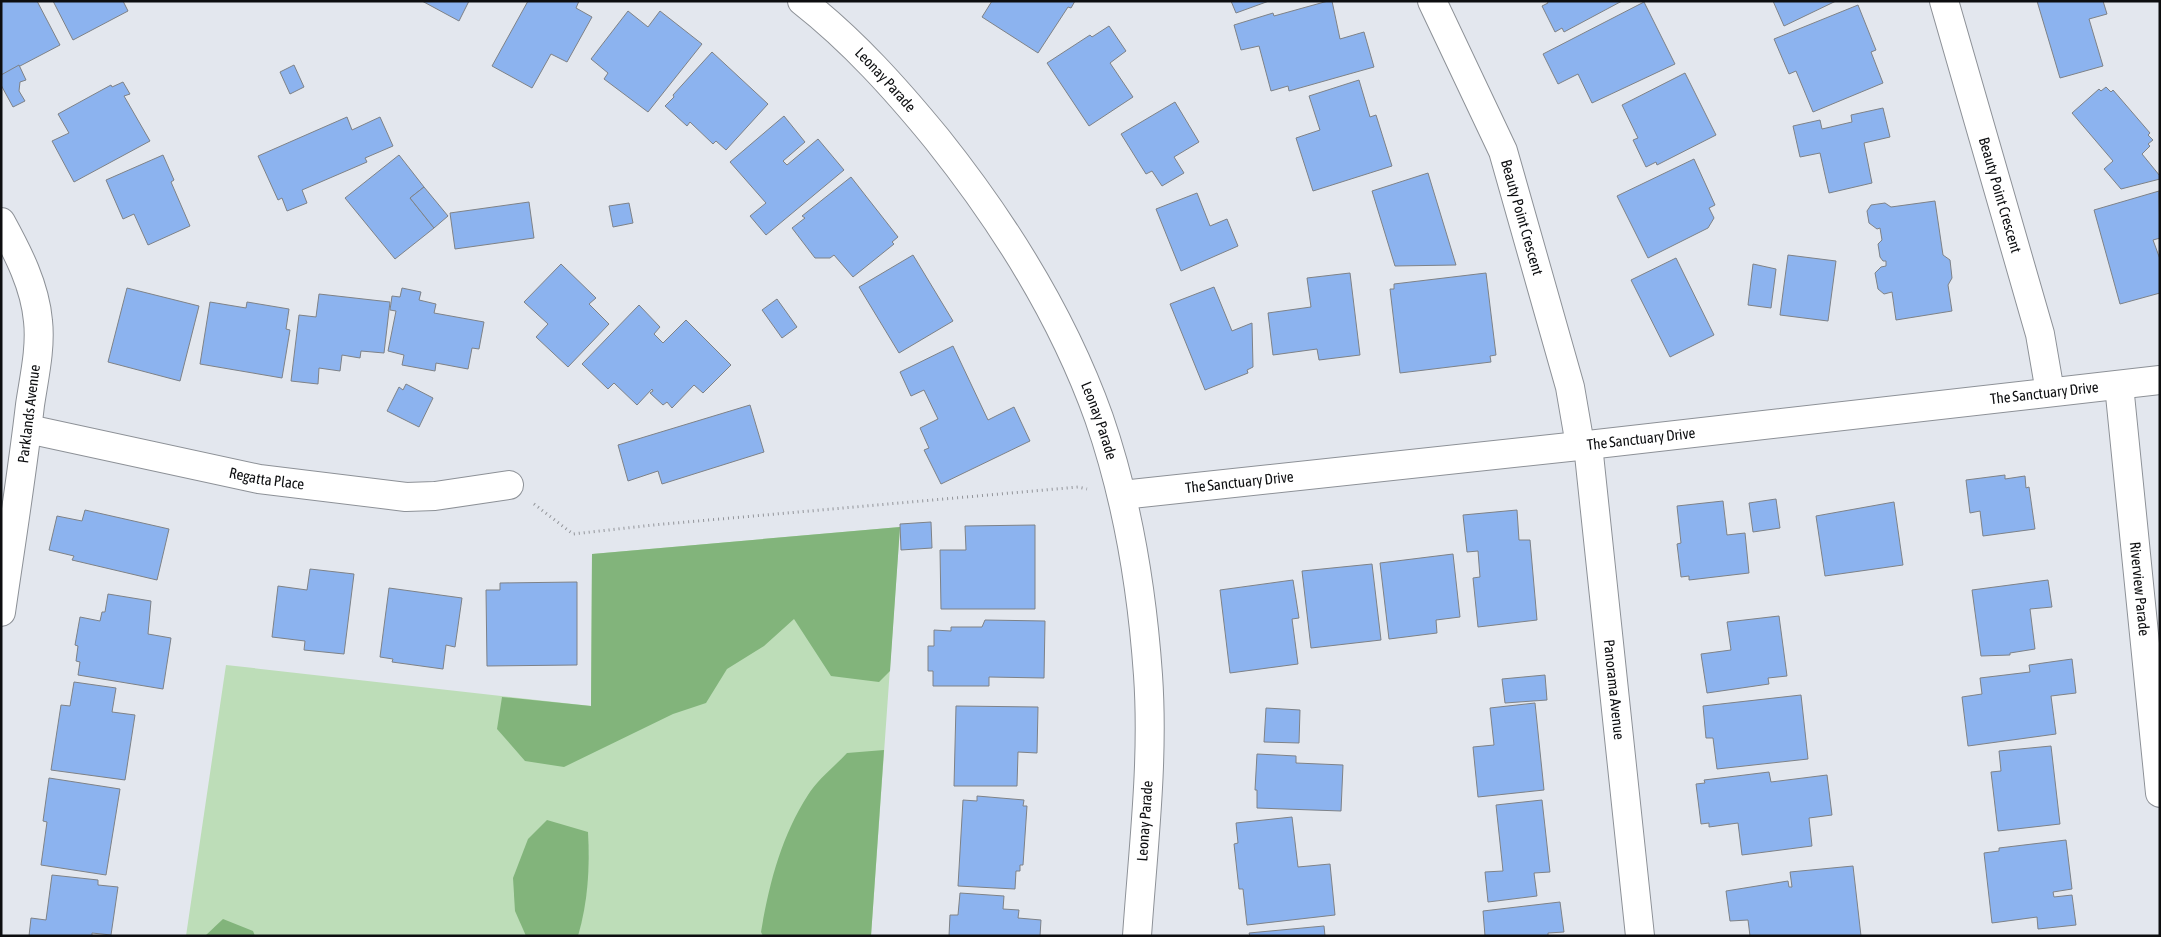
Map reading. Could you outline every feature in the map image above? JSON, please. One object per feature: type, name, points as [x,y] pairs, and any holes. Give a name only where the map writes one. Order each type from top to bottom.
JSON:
[{"type":"street","name":"Leonay Parade","points":[[802,1],[834,26],[898,91],[959,167],[1014,245],[1069,347],[1099,418],[1122,495],[1142,620],[1148,675],[1148,772],[1137,936]]},
{"type":"street","name":"Beauty Point Crescent","points":[[1432,1],[1502,151],[1570,387],[1584,445]]},
{"type":"street","name":"Beauty Point Crescent","points":[[1944,1],[2040,334],[2050,392]]},
{"type":"street","name":"Parklands Avenue","points":[[1,222],[24,268],[35,303],[39,336],[28,429],[1,612]]},
{"type":"street","name":"The Sanctuary Drive","points":[[1122,495],[2160,380]]},
{"type":"street","name":"Riverview Parade","points":[[2119,385],[2160,794]]},
{"type":"street","name":"Regatta Place","points":[[28,429],[259,479],[406,497],[435,496],[509,485]]},
{"type":"street","name":"Panorama Avenue","points":[[1584,445],[1640,936]]},
{"type":"path","points":[[509,485],[573,534],[653,525],[1078,487],[1122,495]]},
{"type":"green space","points":[[900,527],[871,936],[186,936],[226,665],[591,706],[592,554]]},
{"type":"green space","points":[[900,527],[890,671],[879,682],[831,676],[794,619],[764,646],[727,669],[706,703],[673,714],[564,767],[525,761],[497,729],[502,697],[591,706],[592,554]]},
{"type":"green space","points":[[884,750],[871,936],[763,936],[761,932],[764,914],[777,861],[790,827],[808,795],[847,753]]},
{"type":"green space","points":[[547,820],[588,832],[588,884],[578,936],[526,936],[515,911],[513,878],[528,839]]},
{"type":"green space","points":[[223,919],[253,931],[255,936],[205,936]]},
{"type":"building","points":[[1,1],[37,1],[60,45],[1,76]]},
{"type":"building","points":[[53,1],[123,1],[128,11],[73,40]]},
{"type":"building","points":[[422,1],[469,1],[459,21]]},
{"type":"building","points":[[528,1],[579,1],[576,8],[592,17],[567,62],[551,54],[532,88],[492,66]]},
{"type":"building","points":[[992,1],[1075,1],[1071,8],[1068,7],[1038,53],[982,17]]},
{"type":"building","points":[[1231,1],[1269,1],[1236,13]]},
{"type":"building","points":[[1332,1],[1340,39],[1364,32],[1374,67],[1289,91],[1288,86],[1271,91],[1259,46],[1241,50],[1234,25],[1273,13],[1274,16]]},
{"type":"building","points":[[1547,1],[1622,1],[1564,32],[1562,28],[1555,32],[1542,6],[1548,3]]},
{"type":"building","points":[[1773,1],[1836,1],[1784,26]]},
{"type":"building","points":[[2037,1],[2103,1],[2107,14],[2089,19],[2103,66],[2060,78]]},
{"type":"building","points":[[1644,2],[1675,64],[1592,103],[1578,74],[1558,84],[1543,54]]},
{"type":"building","points":[[1858,5],[1876,50],[1871,52],[1883,83],[1813,112],[1796,71],[1789,74],[1774,39]]},
{"type":"building","points":[[628,11],[648,27],[660,11],[702,44],[648,112],[604,79],[608,73],[591,59]]},
{"type":"building","points":[[1109,26],[1126,51],[1110,63],[1133,97],[1089,126],[1047,63],[1090,35],[1092,37]]},
{"type":"building","points":[[712,52],[768,104],[726,150],[716,141],[713,144],[690,122],[687,126],[665,106]]},
{"type":"building","points":[[19,65],[26,80],[20,82],[19,91],[25,101],[13,107],[1,85],[1,75]]},
{"type":"building","points":[[294,65],[304,87],[290,94],[280,72]]},
{"type":"building","points":[[1685,73],[1716,135],[1657,165],[1656,162],[1646,167],[1633,140],[1638,138],[1622,105]]},
{"type":"building","points":[[1359,80],[1370,117],[1376,115],[1392,166],[1313,191],[1296,138],[1320,130],[1309,96]]},
{"type":"building","points":[[123,82],[130,94],[124,96],[150,141],[74,182],[52,141],[69,133],[58,114],[111,85],[112,87]]},
{"type":"building","points":[[2106,87],[2111,92],[2113,90],[2150,133],[2148,135],[2153,140],[2142,154],[2160,176],[2160,179],[2121,189],[2104,169],[2113,161],[2072,113],[2099,89],[2101,91]]},
{"type":"building","points":[[1175,102],[1199,142],[1174,157],[1184,173],[1162,186],[1152,171],[1146,174],[1121,134]]},
{"type":"building","points":[[1883,108],[1890,137],[1864,143],[1872,183],[1829,193],[1820,153],[1800,157],[1793,126],[1820,120],[1822,129],[1852,122],[1851,115]]},
{"type":"building","points":[[784,116],[805,142],[783,161],[787,165],[818,139],[844,170],[766,235],[750,216],[766,203],[730,162]]},
{"type":"building","points":[[347,117],[352,130],[380,117],[393,146],[365,158],[367,162],[302,190],[307,203],[287,211],[282,198],[278,200],[258,156]]},
{"type":"building","points":[[163,155],[174,180],[171,182],[190,226],[148,245],[134,214],[123,219],[106,180]]},
{"type":"building","points":[[399,155],[424,187],[410,198],[434,228],[395,259],[345,198]]},
{"type":"building","points":[[1694,159],[1715,205],[1709,208],[1714,218],[1708,228],[1648,258],[1617,196]]},
{"type":"building","points":[[1428,173],[1456,265],[1395,266],[1372,191]]},
{"type":"building","points":[[851,177],[898,237],[892,242],[894,244],[853,277],[834,255],[830,258],[815,258],[792,228],[805,218],[802,216]]},
{"type":"building","points":[[424,187],[448,216],[434,228],[410,198]]},
{"type":"building","points":[[2159,191],[2160,238],[2153,240],[2160,259],[2160,293],[2120,304],[2094,210]]},
{"type":"building","points":[[1197,193],[1210,226],[1227,219],[1238,246],[1181,271],[1156,209]]},
{"type":"building","points":[[1935,201],[1943,255],[1950,260],[1952,278],[1948,285],[1952,311],[1896,320],[1892,292],[1884,294],[1878,289],[1875,273],[1881,267],[1886,266],[1886,261],[1883,261],[1880,257],[1878,244],[1882,240],[1880,228],[1877,229],[1869,223],[1867,211],[1871,205],[1885,203],[1891,207]]},
{"type":"building","points":[[529,202],[534,238],[455,249],[450,213]]},
{"type":"building","points":[[629,203],[633,223],[613,227],[609,206]]},
{"type":"building","points":[[913,255],[953,321],[899,353],[859,287]]},
{"type":"building","points":[[1788,255],[1836,261],[1828,321],[1780,315]]},
{"type":"building","points":[[1676,258],[1714,335],[1670,357],[1631,280]]},
{"type":"building","points":[[561,264],[596,298],[589,304],[609,324],[568,367],[536,337],[548,324],[524,302]]},
{"type":"building","points":[[1753,264],[1776,269],[1771,308],[1748,305]]},
{"type":"building","points":[[1350,273],[1360,355],[1319,360],[1317,349],[1273,355],[1268,313],[1311,307],[1307,278]]},
{"type":"building","points":[[1486,273],[1496,355],[1490,356],[1491,362],[1400,373],[1390,289],[1394,289],[1394,284]]},
{"type":"building","points":[[1214,287],[1232,331],[1252,323],[1253,367],[1247,370],[1248,373],[1205,390],[1170,304]]},
{"type":"building","points":[[127,288],[199,306],[180,381],[108,362]]},
{"type":"building","points":[[402,288],[421,292],[419,300],[436,304],[434,313],[484,322],[479,349],[472,348],[468,369],[436,363],[435,371],[402,365],[404,355],[388,351],[396,311],[390,310],[392,296],[400,297]]},
{"type":"building","points":[[319,294],[390,302],[384,353],[361,351],[360,358],[342,355],[340,371],[319,368],[318,384],[291,381],[299,315],[316,317]]},
{"type":"building","points":[[777,299],[797,327],[782,338],[762,310]]},
{"type":"building","points":[[210,302],[246,308],[247,302],[289,309],[286,329],[290,330],[282,378],[200,364]]},
{"type":"building","points":[[639,305],[660,327],[654,334],[663,343],[686,320],[731,365],[703,393],[694,385],[672,408],[667,402],[663,405],[650,393],[653,391],[652,389],[637,405],[614,383],[608,389],[582,364]]},
{"type":"building","points":[[953,346],[988,420],[1014,407],[1030,441],[941,484],[924,450],[929,448],[920,428],[938,419],[924,390],[911,396],[900,372]]},
{"type":"building","points":[[406,384],[433,398],[419,427],[387,411],[399,387],[403,390]]},
{"type":"building","points":[[750,405],[764,452],[662,484],[658,471],[628,481],[618,445]]},
{"type":"building","points":[[2005,475],[2005,479],[2025,476],[2026,488],[2029,487],[2035,529],[1983,536],[1980,511],[1970,513],[1966,480]]},
{"type":"building","points":[[1776,499],[1780,528],[1753,532],[1749,503]]},
{"type":"building","points":[[1723,501],[1727,535],[1745,533],[1749,573],[1689,580],[1689,576],[1681,577],[1677,544],[1681,543],[1677,506]]},
{"type":"building","points":[[1894,502],[1903,565],[1825,576],[1816,516]]},
{"type":"building","points":[[85,510],[169,529],[157,580],[72,560],[74,556],[49,550],[57,516],[82,521]]},
{"type":"building","points":[[1517,510],[1519,540],[1530,540],[1537,620],[1478,627],[1473,578],[1480,577],[1478,551],[1467,552],[1463,515]]},
{"type":"building","points":[[931,522],[932,548],[901,550],[900,524]]},
{"type":"building","points":[[1035,525],[1035,609],[941,609],[940,550],[966,550],[965,526]]},
{"type":"building","points":[[1453,554],[1460,617],[1436,620],[1437,633],[1389,639],[1380,563]]},
{"type":"building","points":[[1372,564],[1381,640],[1311,648],[1302,571]]},
{"type":"building","points":[[310,569],[354,574],[344,654],[304,650],[305,641],[272,637],[278,586],[307,590]]},
{"type":"building","points":[[1293,580],[1299,618],[1292,619],[1298,664],[1230,673],[1220,590]]},
{"type":"building","points":[[2048,580],[2052,607],[2030,609],[2035,649],[2010,653],[2010,655],[1981,656],[1972,590]]},
{"type":"building","points":[[577,582],[577,665],[487,666],[486,590],[500,590],[500,583]]},
{"type":"building","points":[[389,588],[462,598],[455,647],[446,645],[443,669],[392,662],[393,659],[380,657]]},
{"type":"building","points":[[108,594],[151,601],[148,634],[171,638],[163,689],[78,675],[80,662],[76,661],[78,646],[75,645],[80,617],[100,621],[102,612],[105,612]]},
{"type":"building","points":[[1779,616],[1787,676],[1768,678],[1769,684],[1707,693],[1701,654],[1731,650],[1727,622]]},
{"type":"building","points":[[985,620],[1045,621],[1044,678],[989,677],[989,686],[933,686],[933,671],[928,671],[928,646],[934,646],[934,630],[951,631],[951,627],[982,627]]},
{"type":"building","points":[[2072,659],[2076,693],[2051,696],[2056,734],[1968,746],[1962,697],[1982,694],[1980,678],[2030,672],[2029,665]]},
{"type":"building","points":[[1545,675],[1547,700],[1505,703],[1502,679]]},
{"type":"building","points":[[74,682],[116,688],[112,712],[135,715],[125,780],[51,770],[61,705],[70,706]]},
{"type":"building","points":[[1801,695],[1808,759],[1717,769],[1713,738],[1706,738],[1703,706]]},
{"type":"building","points":[[1535,703],[1544,790],[1478,797],[1473,747],[1494,745],[1490,708]]},
{"type":"building","points":[[956,706],[1038,707],[1037,753],[1018,752],[1017,786],[954,786]]},
{"type":"building","points":[[1266,708],[1300,710],[1299,743],[1264,742]]},
{"type":"building","points":[[2051,746],[2060,824],[1998,831],[1991,772],[2001,771],[1999,751]]},
{"type":"building","points":[[1257,754],[1296,756],[1296,763],[1343,765],[1341,811],[1257,808],[1257,790],[1255,790]]},
{"type":"building","points":[[1769,772],[1771,782],[1827,775],[1832,815],[1809,818],[1812,846],[1742,855],[1738,823],[1709,827],[1709,823],[1701,824],[1696,784],[1705,783],[1704,780]]},
{"type":"building","points":[[49,778],[120,789],[106,875],[41,865],[47,822],[43,821]]},
{"type":"building","points":[[977,796],[1024,800],[1023,806],[1027,806],[1023,865],[1020,865],[1020,871],[1016,871],[1015,889],[958,886],[963,800],[977,801]]},
{"type":"building","points":[[1542,800],[1550,872],[1534,873],[1537,896],[1488,902],[1485,872],[1503,871],[1496,805]]},
{"type":"building","points":[[1292,817],[1298,867],[1330,864],[1335,915],[1247,925],[1243,889],[1239,889],[1234,844],[1238,843],[1236,823]]},
{"type":"building","points":[[2066,840],[2072,889],[2053,892],[2054,897],[2072,895],[2076,925],[2038,929],[2037,917],[1992,923],[1984,853],[1999,851],[1999,848]]},
{"type":"building","points":[[1853,866],[1861,936],[1750,936],[1748,920],[1730,921],[1726,891],[1788,881],[1789,887],[1792,887],[1790,872]]},
{"type":"building","points":[[52,875],[98,880],[98,885],[118,887],[111,935],[92,933],[92,936],[29,936],[31,918],[46,920]]},
{"type":"building","points":[[960,893],[1004,896],[1003,909],[1019,910],[1018,918],[1041,920],[1040,936],[949,936],[950,915],[958,915]]},
{"type":"building","points":[[1560,902],[1564,932],[1548,933],[1548,936],[1485,936],[1483,911]]},
{"type":"building","points":[[1324,926],[1325,936],[1250,936],[1249,933]]}]
